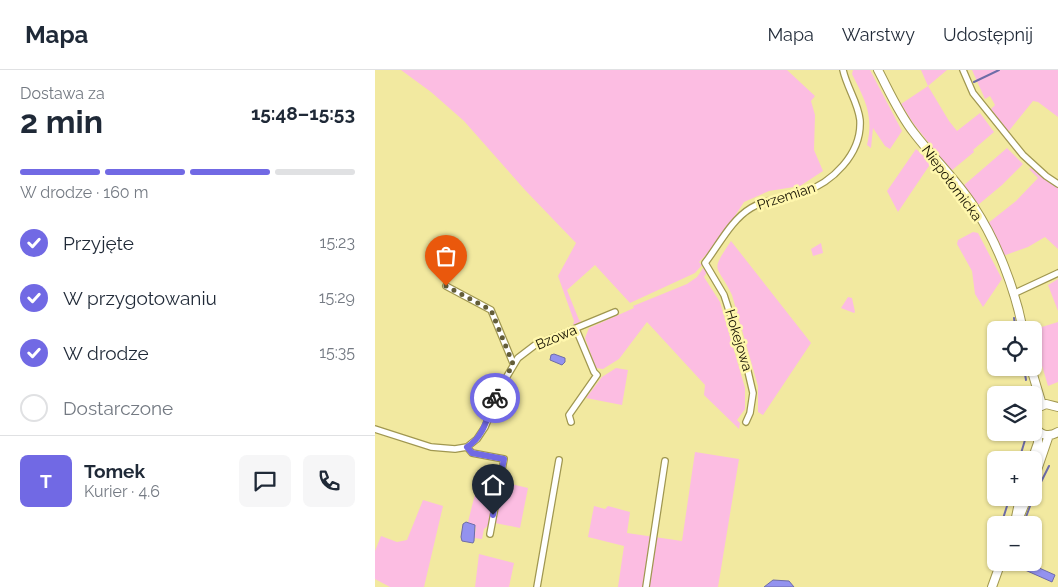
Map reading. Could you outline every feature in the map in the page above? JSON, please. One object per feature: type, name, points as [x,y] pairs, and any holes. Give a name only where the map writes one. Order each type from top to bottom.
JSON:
[{"type":"main road","name":"Niepołomicka","points":[[878,70],[909,126],[973,206],[987,230],[1013,294],[1020,321]]},
{"type":"main road","points":[[1042,405],[1057,405]]},
{"type":"main road","points":[[1042,432],[1049,436]]},
{"type":"main road","points":[[1042,456],[1049,436],[1058,432]]},
{"type":"main road","points":[[992,587],[998,571]]},
{"type":"street","name":"Przemian","points":[[705,263],[736,220],[751,208],[763,202],[801,194],[815,188],[835,175],[849,157],[857,140],[860,121],[843,70]]},
{"type":"street","points":[[963,70],[973,93],[1017,147],[1045,176],[1058,184]]},
{"type":"street","name":"Hokejowa","points":[[705,263],[724,295],[746,363],[753,393],[750,413],[746,422]]},
{"type":"street","points":[[1013,294],[1058,272]]},
{"type":"street","points":[[446,286],[491,310],[513,364]]},
{"type":"street","name":"Bzowa","points":[[467,447],[477,439],[485,427],[493,403],[518,358],[535,345],[615,312]]},
{"type":"street","points":[[571,422],[569,415],[597,376],[576,329]]},
{"type":"street","points":[[375,429],[431,448],[455,449],[467,447],[472,453],[504,459],[490,534]]},
{"type":"street","points":[[537,587],[559,460]]},
{"type":"street","points":[[646,587],[665,461]]},
{"type":"shaded area","points":[[401,70],[787,70],[815,96],[811,101],[815,115],[814,150],[823,171],[800,186],[769,191],[744,202],[714,247],[699,262],[702,265],[695,273],[630,303],[595,265],[567,290],[579,320],[582,321],[573,325],[574,321],[558,276],[576,243],[525,190],[464,121],[431,92]]},
{"type":"shaded area","points":[[853,70],[870,70],[902,131],[890,149],[885,146],[873,128],[871,148],[867,145],[869,116],[852,74]]},
{"type":"shaded area","points":[[921,70],[947,70],[928,86]]},
{"type":"shaded area","points":[[972,70],[1058,70],[1058,117],[1038,102],[1033,101],[1008,132],[991,109],[995,105],[990,96],[985,99]]},
{"type":"shaded area","points":[[928,86],[957,131],[980,113],[994,132],[951,171],[913,123],[901,104]]},
{"type":"shaded area","points":[[1007,148],[1023,164],[978,205],[963,186]]},
{"type":"shaded area","points":[[916,149],[931,163],[898,212],[887,191]]},
{"type":"shaded area","points":[[1031,168],[1058,187],[1058,249],[1045,237],[1028,247],[1003,256],[987,224],[1016,201],[1038,178],[1029,169]]},
{"type":"shaded area","points":[[973,232],[978,233],[1002,279],[983,307],[975,294],[972,271],[957,244],[958,240]]},
{"type":"shaded area","points":[[731,241],[811,343],[763,415],[758,412],[758,386],[732,295],[718,268],[720,259]]},
{"type":"shaded area","points":[[821,243],[823,253],[813,256],[811,249]]},
{"type":"shaded area","points":[[704,267],[707,272],[704,277],[720,302],[745,388],[745,409],[737,420],[740,423],[739,429],[704,395],[705,385],[647,322],[619,359],[603,369],[596,368],[585,338],[589,328],[634,308],[633,306],[687,284],[697,277]]},
{"type":"shaded area","points":[[1058,279],[1058,311],[1048,285]]},
{"type":"shaded area","points":[[848,297],[852,298],[854,313],[841,308]]},
{"type":"shaded area","points":[[1058,322],[1058,382],[1048,386],[1042,366],[1042,327]]},
{"type":"shaded area","points":[[554,354],[565,358],[565,362],[562,365],[550,360],[551,355]]},
{"type":"shaded area","points":[[616,368],[628,370],[622,405],[586,398],[602,377]]},
{"type":"shaded area","points":[[695,452],[739,459],[718,587],[618,587],[624,546],[588,537],[594,506],[605,509],[608,506],[630,512],[627,533],[682,541]]},
{"type":"shaded area","points":[[503,482],[528,488],[520,528],[495,523]]},
{"type":"shaded area","points":[[476,490],[496,493],[489,525],[484,529],[482,539],[474,538],[476,528],[468,522]]},
{"type":"shaded area","points":[[423,500],[443,506],[424,587],[390,587],[375,579],[375,551],[381,536],[397,542],[407,540]]},
{"type":"shaded area","points":[[466,522],[475,525],[473,543],[462,541],[463,524]]},
{"type":"shaded area","points":[[479,554],[514,563],[509,587],[475,587]]},
{"type":"shaded area","points":[[1042,569],[1055,575],[1052,582],[1027,571],[1042,571]]},
{"type":"shaded area","points":[[773,580],[789,581],[794,587],[764,587]]},
{"type":"waterway","points":[[974,82],[999,70]]},
{"type":"waterway","points":[[1025,376],[1026,380]]},
{"type":"waterway","points":[[1022,451],[1025,441]]},
{"type":"waterway","points":[[1042,480],[1049,466]]},
{"type":"waterway","points":[[1004,516],[1007,506]]},
{"type":"waterway","points":[[1026,516],[1030,506]]},
{"type":"way so far","points":[[446,286],[491,310],[513,364],[495,398]]},
{"type":"route","points":[[493,515],[504,459],[472,453],[467,447],[477,439],[485,427],[495,398]]}]
